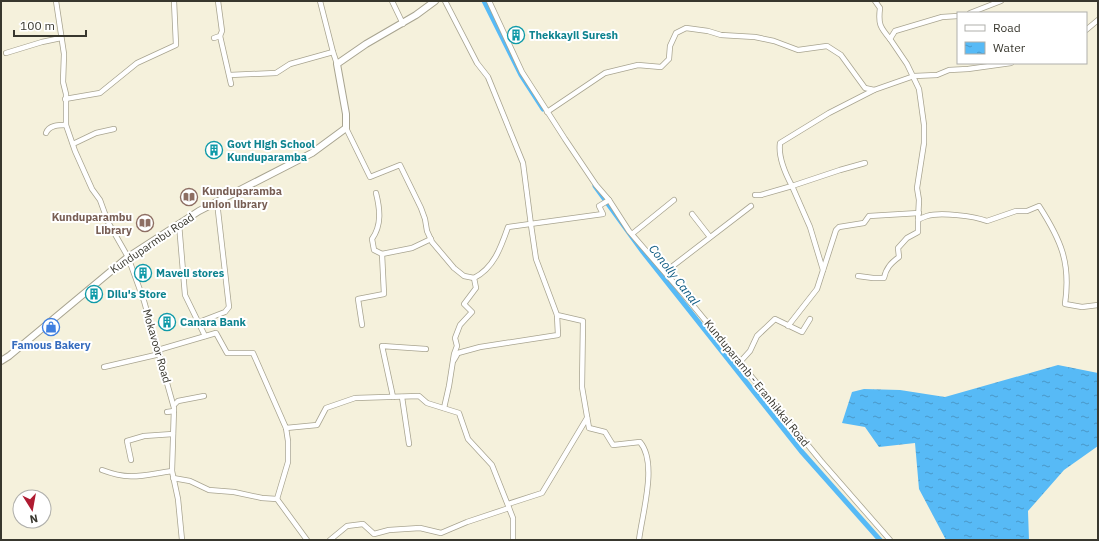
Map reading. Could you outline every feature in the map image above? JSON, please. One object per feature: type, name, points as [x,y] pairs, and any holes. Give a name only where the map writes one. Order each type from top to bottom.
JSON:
[{"type":"main road","points":[[346,128],[346,114],[337,64],[366,44],[403,24],[435,1]]},
{"type":"main road","name":"Kunduparmbu Road","points":[[1,361],[9,356],[128,257],[200,211],[312,153],[346,128]]},
{"type":"street","name":"Mokavoor Road","points":[[56,1],[64,54],[63,82],[66,125],[92,189],[100,200],[108,222],[128,257],[144,301],[174,405],[172,471],[178,499],[182,540]]},
{"type":"street","points":[[65,99],[100,93],[137,63],[176,45],[174,1]]},
{"type":"street","points":[[218,1],[222,31],[220,36],[231,84]]},
{"type":"street","points":[[320,1],[332,52],[337,64]]},
{"type":"street","points":[[392,1],[403,24]]},
{"type":"street","points":[[445,1],[477,63],[488,77],[523,163],[530,225],[536,259],[558,315],[558,335],[480,347],[458,353],[453,361]]},
{"type":"street","name":"Kunduparamb - Eranhikkal Road","points":[[489,1],[522,72],[593,180],[609,200],[632,234],[821,461],[890,540]]},
{"type":"street","points":[[858,276],[884,278],[885,272],[890,264],[899,257],[898,248],[907,238],[918,232],[919,200],[917,188],[923,154],[924,125],[919,89],[914,76],[901,54],[881,29],[879,20],[880,8],[875,1]]},
{"type":"street","points":[[973,12],[1001,1]]},
{"type":"street","points":[[890,39],[895,31],[942,17],[957,16]]},
{"type":"street","points":[[1087,29],[1098,20]]},
{"type":"street","points":[[547,112],[605,73],[638,65],[662,67],[669,59],[670,46],[676,33],[686,28],[774,41],[798,50],[827,46],[841,55],[865,88],[874,90]]},
{"type":"street","points":[[214,38],[220,36]]},
{"type":"street","points":[[6,53],[37,43],[61,38]]},
{"type":"street","points":[[230,75],[276,73],[290,64],[332,52]]},
{"type":"street","points":[[823,271],[810,227],[785,172],[780,143],[829,113],[874,90],[914,76],[937,75],[949,70],[1004,64]]},
{"type":"street","points":[[46,132],[53,126],[66,125]]},
{"type":"street","points":[[346,128],[370,177],[400,165],[423,213],[427,231],[431,239],[454,268],[464,276],[474,278],[479,276],[497,256],[508,227],[603,214],[599,206],[609,200]]},
{"type":"street","points":[[73,144],[96,133],[114,129]]},
{"type":"street","points":[[755,195],[761,196],[865,163]]},
{"type":"street","points":[[376,193],[380,216],[378,232],[372,239],[374,250],[382,254],[412,248],[431,239]]},
{"type":"street","points":[[632,234],[674,200]]},
{"type":"street","points":[[199,322],[225,312],[229,307],[217,202]]},
{"type":"street","points":[[665,272],[751,206]]},
{"type":"street","points":[[918,220],[927,215],[947,215],[979,218],[987,221],[1016,211],[1027,211],[1039,206],[1052,227],[1064,256],[1067,276],[1065,304],[1082,307],[1098,305]]},
{"type":"street","points":[[788,326],[817,289],[836,230],[839,227],[864,223],[869,216],[919,213]]},
{"type":"street","points":[[692,214],[710,237]]},
{"type":"street","points":[[179,224],[185,295],[205,336]]},
{"type":"street","points":[[362,325],[358,300],[384,294],[382,254]]},
{"type":"street","points":[[444,408],[454,354],[457,346],[455,338],[460,325],[472,312],[464,304],[476,288],[474,278]]},
{"type":"street","points":[[558,315],[583,321],[582,387],[589,428],[605,432],[613,445],[640,442],[643,445],[649,468],[639,540]]},
{"type":"street","points":[[740,362],[750,351],[757,336],[775,319],[802,332],[810,319]]},
{"type":"street","points":[[104,367],[159,352],[216,333],[227,353],[253,353],[286,428],[288,462],[277,499]]},
{"type":"street","points":[[393,397],[382,346],[426,348]]},
{"type":"street","points":[[174,405],[178,400],[204,396]]},
{"type":"street","points":[[286,428],[317,425],[326,408],[356,398],[419,396],[427,403],[459,413],[468,439],[492,465],[513,518],[513,540]]},
{"type":"street","points":[[402,397],[409,444]]},
{"type":"street","points":[[167,412],[174,411]]},
{"type":"street","points":[[330,540],[347,526],[363,524],[374,534],[389,530],[420,528],[441,533],[542,493],[587,418]]},
{"type":"street","points":[[132,460],[126,441],[144,436],[173,434]]},
{"type":"street","points":[[102,470],[120,476],[133,477],[172,471]]},
{"type":"street","points":[[173,478],[190,481],[209,490],[234,492],[262,498],[277,499],[308,540]]},
{"type":"water","points":[[1058,365],[1098,373],[1098,446],[1064,470],[1028,511],[1029,540],[946,540],[919,489],[915,443],[879,447],[865,427],[842,423],[852,392],[864,389],[900,390],[945,397]]},
{"type":"waterway","name":"Conolly Canal","points":[[484,1],[521,75],[543,109]]},
{"type":"waterway","name":"Conolly Canal","points":[[595,186],[643,252],[801,451],[880,540]]},
{"type":"place","name":"Thekkayil Suresh","points":[[516,35]]},
{"type":"place","name":"Govt High School Kunduparamba","points":[[214,150]]},
{"type":"place","name":"Kunduparamba union library","points":[[189,197]]},
{"type":"place","name":"Kunduparambu Library","points":[[145,223]]},
{"type":"place","name":"Maveli stores","points":[[143,273]]},
{"type":"place","name":"Dilu's Store","points":[[94,294]]},
{"type":"place","name":"Canara Bank","points":[[167,322]]},
{"type":"place","name":"Famous Bakery","points":[[51,327]]}]
